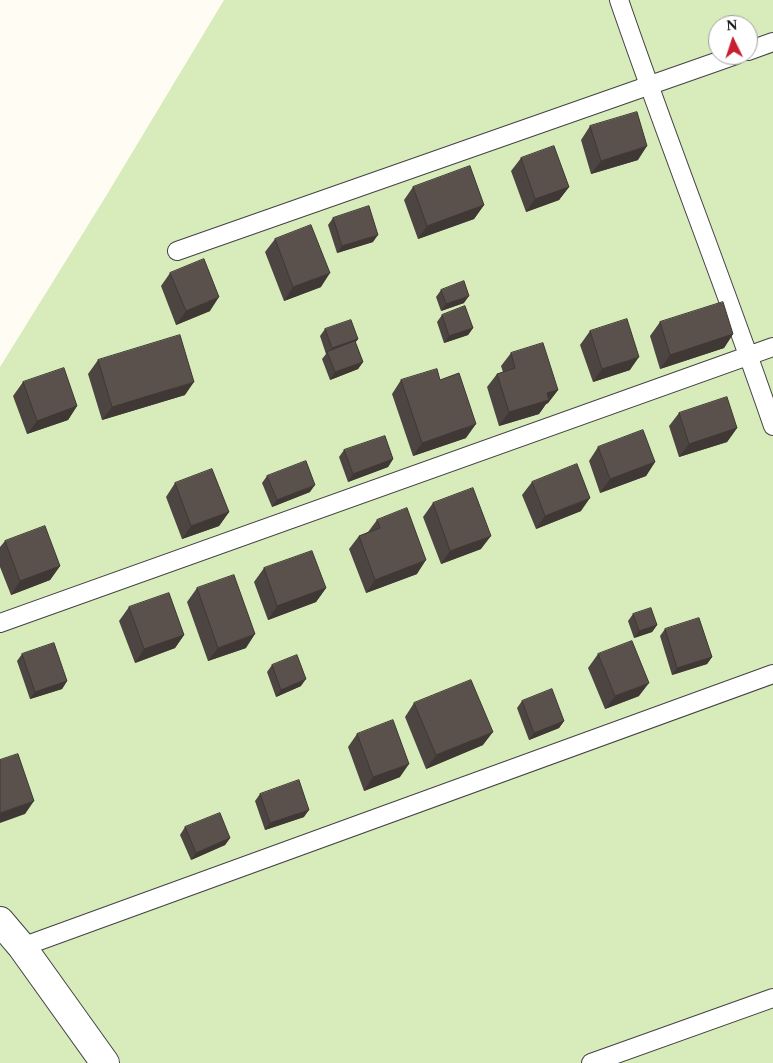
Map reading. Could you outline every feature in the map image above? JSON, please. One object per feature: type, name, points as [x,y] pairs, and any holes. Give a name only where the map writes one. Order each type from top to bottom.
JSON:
[{"type":"street","points":[[0,921],[22,947],[105,1063]]},
{"type":"lane","points":[[618,0],[773,426]]},
{"type":"lane","points":[[758,47],[773,42]]},
{"type":"lane","points":[[177,251],[708,65]]},
{"type":"lane","points":[[0,623],[773,346]]},
{"type":"lane","points":[[22,947],[773,674]]},
{"type":"lane","points":[[591,1063],[773,998]]},
{"type":"green space","points":[[224,0],[773,0],[773,1063],[0,1063],[0,367]]},
{"type":"building","points":[[637,112],[647,146],[601,161],[590,126]]},
{"type":"building","points":[[554,146],[569,187],[535,199],[521,158]]},
{"type":"building","points":[[470,166],[484,205],[427,226],[413,187]]},
{"type":"building","points":[[369,206],[378,235],[342,246],[333,218]]},
{"type":"building","points":[[311,225],[330,273],[293,287],[275,239]]},
{"type":"building","points":[[204,259],[219,297],[186,311],[170,273]]},
{"type":"building","points":[[464,281],[469,296],[446,304],[441,290]]},
{"type":"building","points":[[723,302],[733,334],[670,355],[660,322]]},
{"type":"building","points":[[465,306],[473,328],[449,336],[442,315]]},
{"type":"building","points":[[627,319],[639,357],[602,369],[590,331]]},
{"type":"building","points":[[351,320],[358,339],[332,348],[325,329]]},
{"type":"building","points":[[180,335],[194,382],[112,407],[98,360]]},
{"type":"building","points":[[355,341],[363,362],[335,372],[327,352]]},
{"type":"building","points":[[543,343],[558,390],[547,393],[549,400],[509,412],[497,374],[515,368],[511,353]]},
{"type":"building","points":[[64,368],[77,406],[37,421],[23,382]]},
{"type":"building","points":[[437,369],[440,380],[459,373],[476,424],[422,443],[401,380]]},
{"type":"building","points":[[727,397],[737,428],[689,444],[679,413]]},
{"type":"building","points":[[643,430],[655,462],[610,479],[598,447]]},
{"type":"building","points":[[385,436],[393,459],[353,474],[344,450]]},
{"type":"building","points":[[306,461],[315,485],[277,500],[267,476]]},
{"type":"building","points":[[577,464],[590,498],[545,516],[532,482]]},
{"type":"building","points":[[212,469],[229,512],[191,526],[175,483]]},
{"type":"building","points":[[473,488],[491,536],[450,551],[433,503]]},
{"type":"building","points":[[407,508],[426,560],[375,580],[359,536],[380,528],[377,520]]},
{"type":"building","points":[[45,526],[60,566],[20,581],[5,541]]},
{"type":"building","points":[[312,551],[326,588],[277,606],[264,568]]},
{"type":"building","points":[[234,575],[255,634],[218,648],[197,588]]},
{"type":"building","points":[[169,593],[184,635],[144,649],[129,607]]},
{"type":"building","points":[[651,608],[657,625],[639,631],[633,614]]},
{"type":"building","points":[[699,618],[712,657],[677,668],[665,629]]},
{"type":"building","points":[[632,641],[649,683],[615,696],[598,654]]},
{"type":"building","points":[[54,643],[67,681],[35,692],[22,654]]},
{"type":"building","points":[[297,655],[306,679],[281,690],[272,665]]},
{"type":"building","points":[[471,680],[493,732],[436,755],[414,703]]},
{"type":"building","points":[[552,689],[564,721],[534,733],[522,701]]},
{"type":"building","points":[[393,720],[409,764],[373,777],[357,734]]},
{"type":"building","points":[[18,754],[34,801],[0,813],[0,760]]},
{"type":"building","points":[[299,780],[309,810],[270,823],[260,794]]},
{"type":"building","points":[[220,813],[230,838],[196,853],[185,827]]}]
